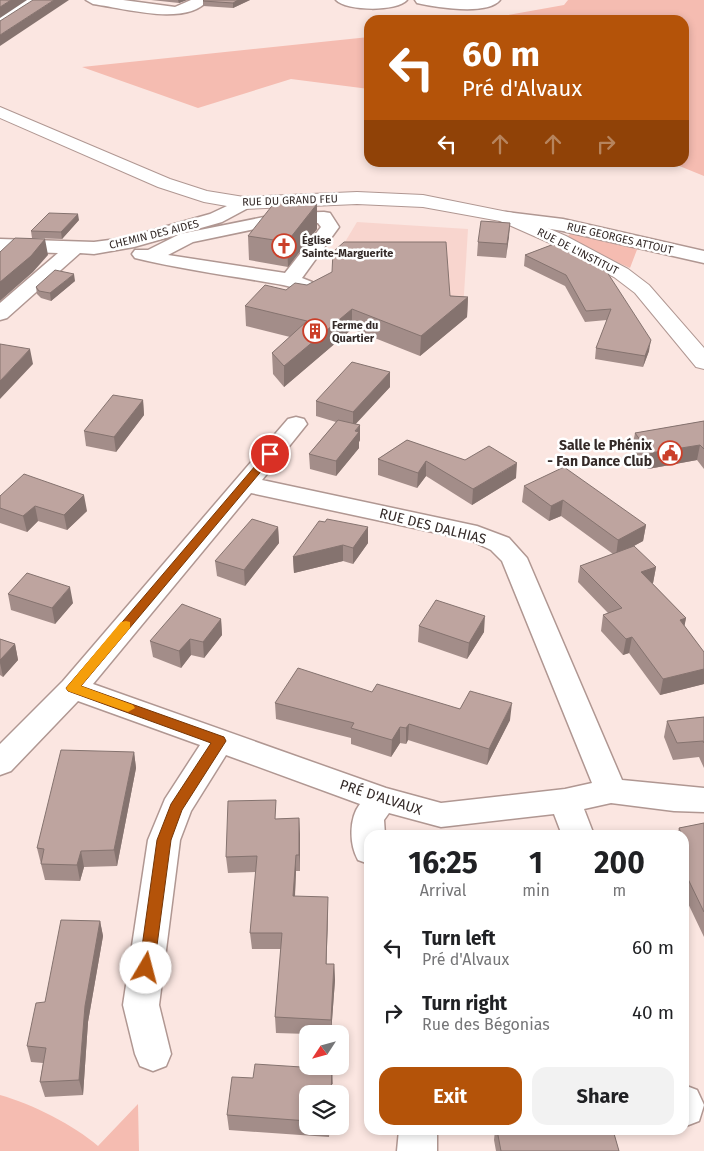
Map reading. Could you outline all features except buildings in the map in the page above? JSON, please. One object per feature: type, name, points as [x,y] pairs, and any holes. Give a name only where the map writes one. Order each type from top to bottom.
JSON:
[{"type":"street","points":[[0,20],[25,4],[39,0]]},
{"type":"street","points":[[0,26],[39,0]]},
{"type":"street","points":[[93,0],[175,11],[184,10],[200,0]]},
{"type":"street","points":[[343,0],[371,6],[400,0]]},
{"type":"street","points":[[422,0],[447,5],[488,3],[493,0]]},
{"type":"street","name":"RUE DU GRAND FEU","points":[[0,112],[164,183],[204,196],[244,203],[357,198],[423,201],[462,206],[506,217]]},
{"type":"street","name":"CHEMIN DES AIDES","points":[[0,245],[85,248],[127,243],[216,218],[244,203]]},
{"type":"street","points":[[152,255],[197,236],[284,218],[324,217],[330,227],[290,280]]},
{"type":"street","name":"RUE GEORGES ATTOUT","points":[[506,217],[562,225],[704,256]]},
{"type":"street","name":"RUE DE L'INSTITUT","points":[[506,217],[559,240],[621,273],[642,289],[704,362]]},
{"type":"street","points":[[0,314],[85,248],[152,255],[178,263],[290,280],[313,290]]},
{"type":"street","points":[[0,763],[73,688],[296,424]]},
{"type":"street","name":"RUE DES DALHIAS","points":[[245,484],[477,534],[500,544],[514,558],[611,792]]},
{"type":"street","name":"PRÉ D'ALVAUX","points":[[73,688],[382,799],[441,815],[565,802],[611,792],[674,799],[704,800]]},
{"type":"street","points":[[152,1054],[141,1005],[164,840],[176,808],[219,741]]},
{"type":"street","points":[[368,830],[368,817],[382,799]]},
{"type":"street","points":[[565,802],[576,830]]},
{"type":"street","points":[[417,1151],[418,1135]]},
{"type":"shaded area","points":[[568,0],[704,0],[704,176],[682,167],[689,167],[689,15],[508,15],[564,5]]},
{"type":"shaded area","points":[[364,38],[364,88],[291,79],[198,108],[82,67]]},
{"type":"shaded area","points":[[357,222],[468,229],[463,311],[333,262]]},
{"type":"shaded area","points":[[572,232],[638,247],[630,268],[565,239]]},
{"type":"shaded area","points":[[0,1095],[52,1116],[77,1130],[98,1146],[138,1104],[139,1151],[0,1151]]},
{"type":"slow traffic","points":[[126,625],[73,688],[128,708]]},
{"type":"place","name":"Église Sainte-Marguerite","points":[[284,246]]},
{"type":"place","name":"Ferme du Quartier","points":[[315,331]]},
{"type":"place","name":"Salle le Phénix - Fan Dance Club","points":[[670,453]]},
{"type":"route","points":[[146,968],[164,840],[176,808],[219,741],[73,688],[270,454]]}]
